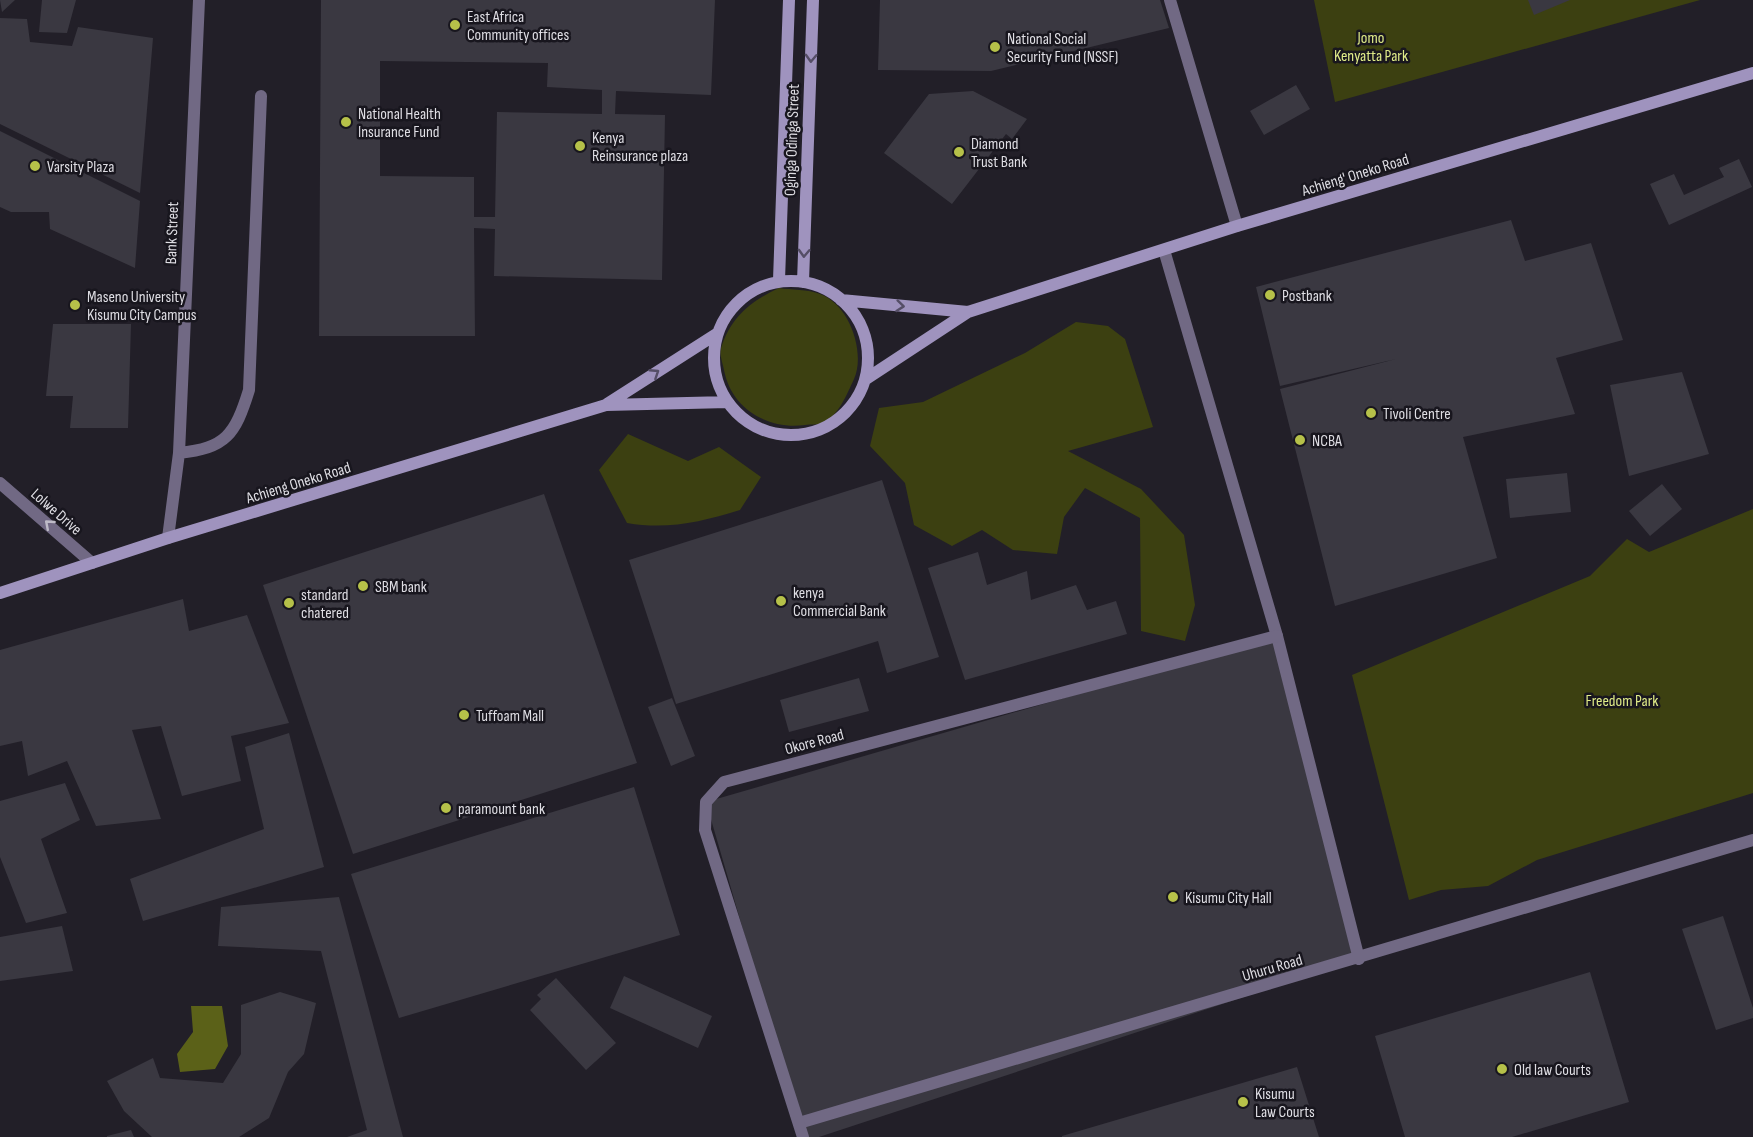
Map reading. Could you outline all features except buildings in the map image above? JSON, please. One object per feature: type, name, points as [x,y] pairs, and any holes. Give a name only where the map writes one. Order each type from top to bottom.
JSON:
[{"type":"main road","name":"Oginga Odinga Street","points":[[779,280],[789,0]]},
{"type":"main road","name":"Oginga Odinga Street","points":[[803,282],[813,0]]},
{"type":"main road","name":"Achieng' Oneko Road","points":[[866,379],[968,312],[1237,226],[1753,73]]},
{"type":"main road","points":[[779,280],[803,282],[842,300],[856,316],[865,336],[869,357],[866,379],[850,407],[839,419],[817,431],[792,435],[767,432],[745,420],[728,402],[717,381],[715,364],[718,333],[729,312],[747,295],[779,280]]},
{"type":"main road","name":"Achieng' Oneko Road","points":[[842,300],[968,312]]},
{"type":"main road","name":"Achieng Oneko Road","points":[[606,405],[718,333]]},
{"type":"main road","name":"Achieng Oneko Road","points":[[0,593],[168,538],[606,405],[728,402]]},
{"type":"street","name":"Bank Street","points":[[168,538],[179,453],[199,0]]},
{"type":"street","points":[[1170,0],[1237,226]]},
{"type":"street","points":[[179,453],[205,450],[225,440],[240,419],[249,390],[261,96]]},
{"type":"street","points":[[1164,250],[1276,636],[1359,959]]},
{"type":"street","name":"Lolwe Drive","points":[[0,483],[92,563]]},
{"type":"street","name":"Okore Road","points":[[803,1137],[705,830],[706,802],[724,782],[1276,636]]},
{"type":"street","name":"Uhuru Road","points":[[799,1123],[1359,959],[1753,840]]},
{"type":"green space","name":"Jomo Kenyatta Park","points":[[1314,0],[1700,0],[1335,102]]},
{"type":"green space","points":[[779,288],[810,291],[830,299],[847,318],[852,330],[858,356],[854,379],[838,410],[823,423],[791,426],[765,420],[753,414],[743,405],[734,395],[728,383],[721,359],[721,350],[730,327],[743,311],[760,298]]},
{"type":"green space","points":[[1076,322],[1108,326],[1125,339],[1153,427],[1068,451],[1141,489],[1184,535],[1195,605],[1185,641],[1141,631],[1140,518],[1085,488],[1064,517],[1057,554],[1013,550],[982,530],[952,546],[914,525],[905,483],[870,446],[879,408],[923,402],[1025,353]]},
{"type":"green space","points":[[628,434],[688,461],[719,447],[761,477],[740,510],[684,524],[656,526],[627,523],[599,470]]},
{"type":"green space","name":"Freedom Park","points":[[1753,509],[1753,793],[1537,860],[1488,886],[1441,890],[1409,900],[1352,675],[1590,576],[1627,539],[1649,552]]},
{"type":"shaded area","points":[[191,1006],[222,1006],[228,1046],[215,1069],[180,1072],[177,1054],[193,1032]]},
{"type":"place","name":"East Africa Community offices","points":[[455,25]]},
{"type":"place","name":"National Social Security Fund (NSSF)","points":[[995,47]]},
{"type":"place","name":"National Health Insurance Fund","points":[[346,122]]},
{"type":"place","name":"Kenya Reinsurance plaza","points":[[580,146]]},
{"type":"place","name":"Diamond Trust Bank","points":[[959,152]]},
{"type":"place","name":"Varsity Plaza","points":[[35,166]]},
{"type":"place","name":"Postbank","points":[[1270,295]]},
{"type":"place","name":"Maseno University Kisumu City Campus","points":[[75,305]]},
{"type":"place","name":"Tivoli Centre","points":[[1371,413]]},
{"type":"place","name":"NCBA","points":[[1300,440]]},
{"type":"place","name":"SBM bank","points":[[363,586]]},
{"type":"place","name":"kenya Commercial Bank","points":[[781,601]]},
{"type":"place","name":"standard chatered","points":[[289,603]]},
{"type":"place","name":"Tuffoam Mall","points":[[464,715]]},
{"type":"place","name":"paramount bank","points":[[446,808]]},
{"type":"place","name":"Kisumu City Hall","points":[[1173,897]]},
{"type":"place","name":"Old law Courts","points":[[1502,1069]]},
{"type":"place","name":"Kisumu Law Courts","points":[[1243,1102]]}]
